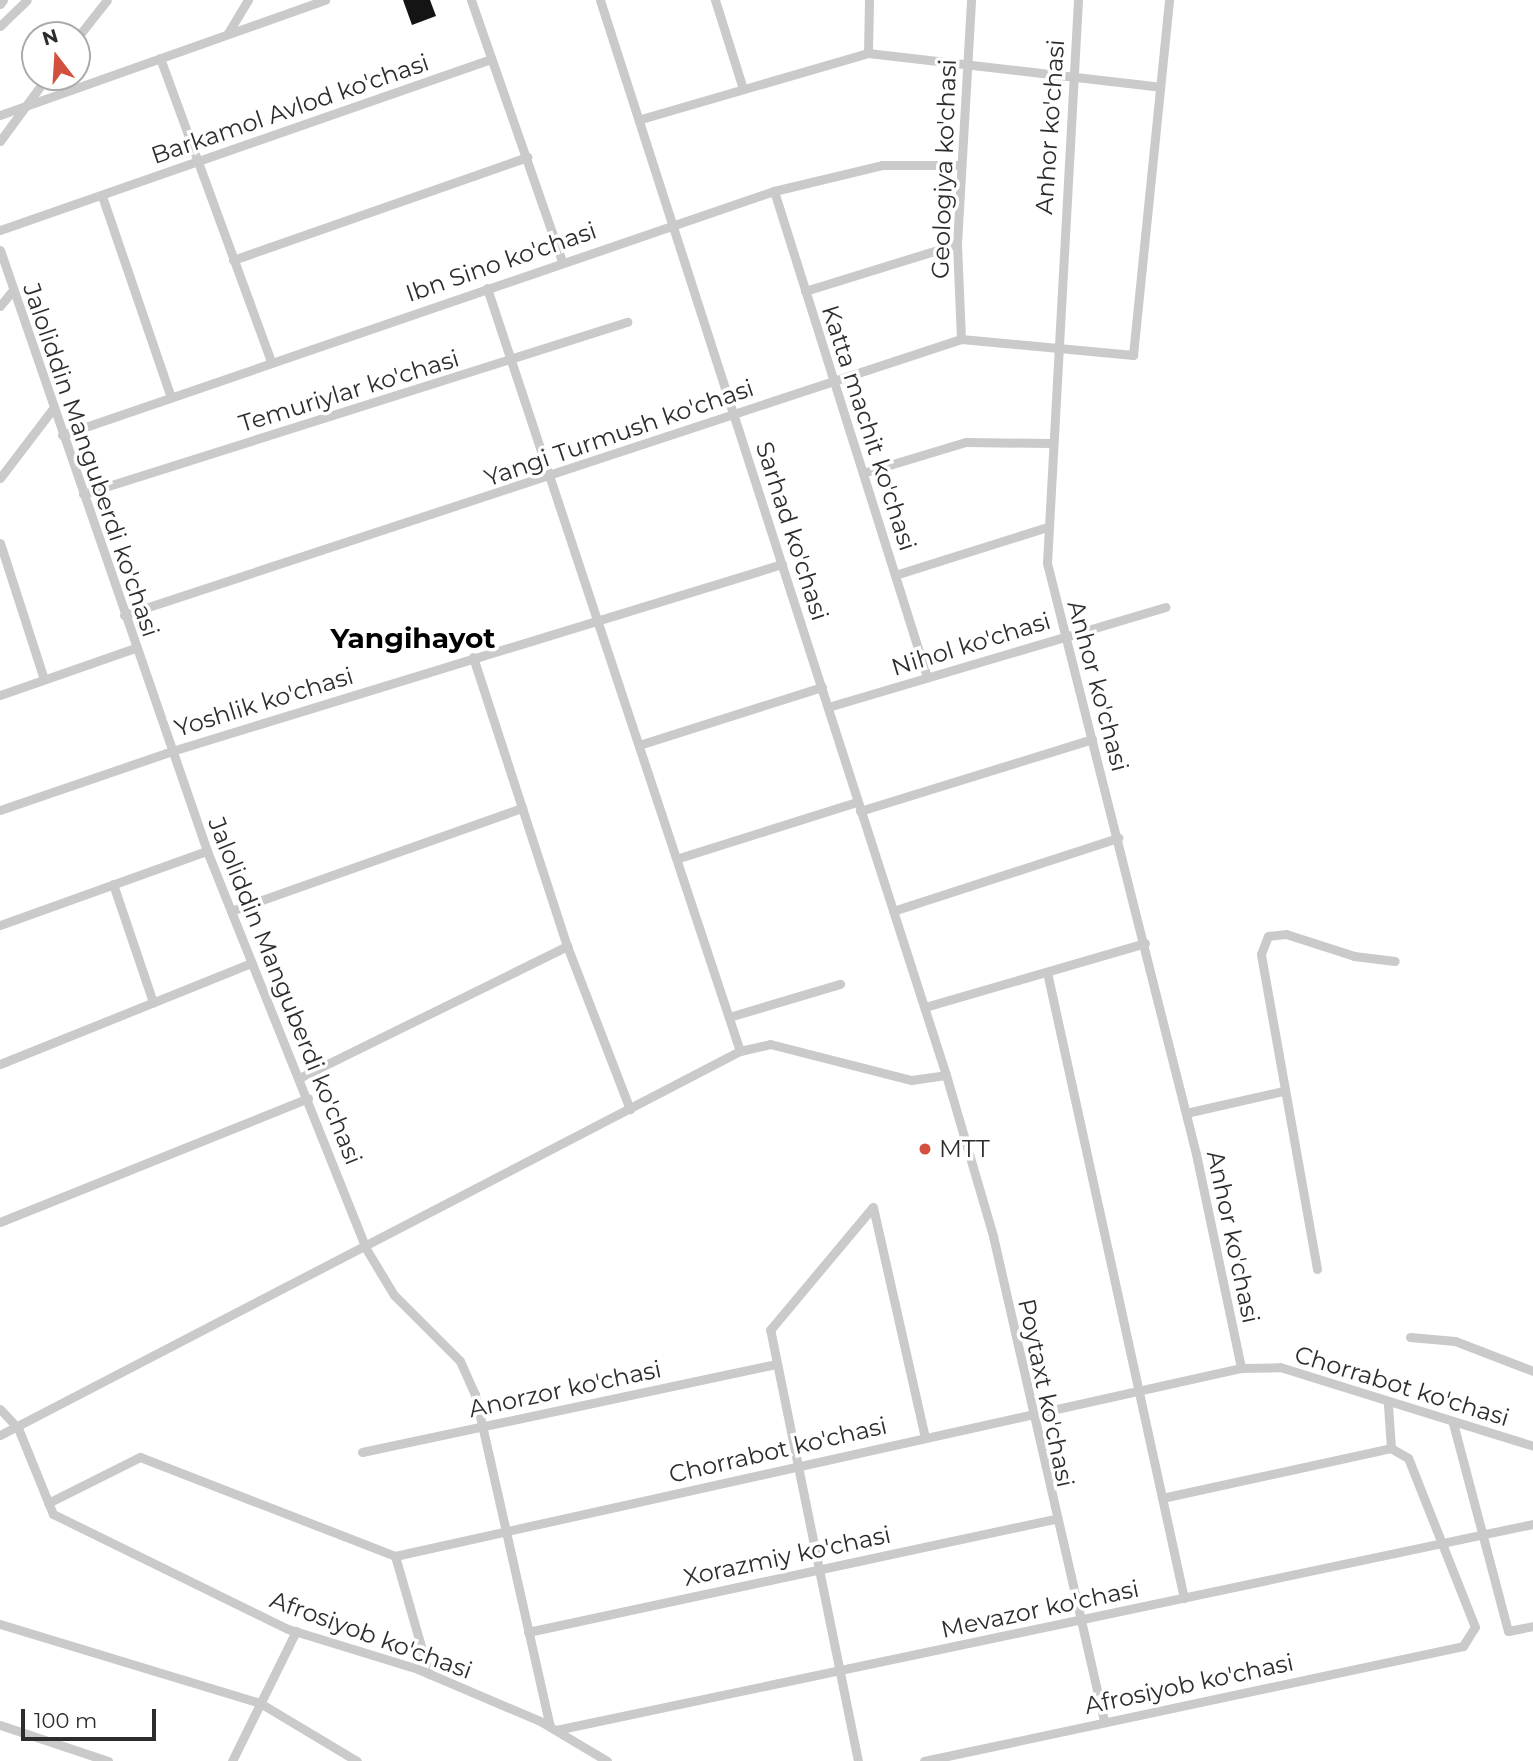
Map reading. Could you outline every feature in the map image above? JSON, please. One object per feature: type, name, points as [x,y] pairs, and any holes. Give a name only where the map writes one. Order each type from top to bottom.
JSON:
[{"type":"street","points":[[0,26],[27,0]]},
{"type":"street","points":[[90,21],[107,0]]},
{"type":"street","points":[[228,33],[248,0]]},
{"type":"street","points":[[0,116],[325,0]]},
{"type":"street","points":[[471,0],[562,261]]},
{"type":"street","name":"Sarhad ko'chasi","points":[[600,0],[736,414],[946,1075]]},
{"type":"street","points":[[715,0],[743,89]]},
{"type":"street","points":[[868,52],[869,0]]},
{"type":"street","name":"Geologiya ko'chasi","points":[[961,339],[957,244],[971,0]]},
{"type":"street","name":"Anhor ko'chasi","points":[[1077,0],[1054,348],[1047,563],[1186,1112],[1241,1368]]},
{"type":"street","points":[[640,119],[868,52],[1073,73],[1160,87],[1169,0]]},
{"type":"street","points":[[160,58],[271,362]]},
{"type":"street","name":"Barkamol Avlod ko'chasi","points":[[0,230],[491,59]]},
{"type":"street","name":"Yangi Turmush ko'chasi","points":[[124,615],[552,477],[961,339],[1133,355],[1160,87]]},
{"type":"street","points":[[0,141],[36,91]]},
{"type":"street","points":[[233,260],[527,157]]},
{"type":"street","name":"Ibn Sino ko'chasi","points":[[62,435],[673,222],[774,191],[882,164],[961,164]]},
{"type":"street","name":"Katta machit ko'chasi","points":[[774,191],[927,677]]},
{"type":"street","points":[[102,196],[171,397]]},
{"type":"street","points":[[805,291],[957,244]]},
{"type":"street","name":"Jaloliddin Manguberdi ko'chasi","points":[[0,250],[207,851],[251,963],[302,1077],[365,1247],[394,1295],[460,1361],[482,1426],[528,1632],[553,1729]]},
{"type":"street","points":[[487,288],[679,858],[740,1051]]},
{"type":"street","points":[[0,306],[13,289]]},
{"type":"street","name":"Temuriylar ko'chasi","points":[[83,494],[627,323]]},
{"type":"street","points":[[0,478],[54,407]]},
{"type":"street","points":[[863,473],[966,442],[1049,443]]},
{"type":"street","points":[[895,575],[1047,527]]},
{"type":"street","points":[[0,543],[44,679]]},
{"type":"street","name":"Yoshlik ko'chasi","points":[[0,810],[172,751],[782,564]]},
{"type":"street","name":"Nihol ko'chasi","points":[[828,707],[1166,607]]},
{"type":"street","points":[[0,695],[135,648]]},
{"type":"street","points":[[473,657],[567,946],[630,1109]]},
{"type":"street","points":[[639,745],[822,687]]},
{"type":"street","points":[[679,858],[1092,738]]},
{"type":"street","points":[[231,911],[522,808]]},
{"type":"street","points":[[893,911],[1118,838]]},
{"type":"street","points":[[0,925],[207,851]]},
{"type":"street","points":[[113,884],[153,1002]]},
{"type":"street","points":[[1317,1269],[1283,1091],[1261,954],[1268,936],[1286,934],[1354,956],[1395,961]]},
{"type":"street","points":[[925,1007],[1145,943]]},
{"type":"street","points":[[302,1077],[567,946]]},
{"type":"street","points":[[0,1064],[251,963]]},
{"type":"street","points":[[1047,972],[1184,1598]]},
{"type":"street","points":[[729,1017],[840,984]]},
{"type":"street","points":[[0,1435],[740,1051],[770,1044],[911,1080],[946,1075]]},
{"type":"street","name":"Poytaxt ko'chasi","points":[[946,1075],[993,1236],[1054,1519],[1104,1721]]},
{"type":"street","points":[[1186,1112],[1283,1091]]},
{"type":"street","points":[[0,1222],[308,1098]]},
{"type":"street","points":[[859,1761],[770,1331],[873,1207],[925,1437]]},
{"type":"street","points":[[1410,1337],[1455,1341],[1533,1371]]},
{"type":"street","name":"Anorzor ko'chasi","points":[[362,1452],[777,1364]]},
{"type":"street","name":"Chorrabot ko'chasi","points":[[395,1556],[1241,1368],[1280,1367],[1388,1405],[1533,1447]]},
{"type":"street","points":[[1388,1405],[1391,1448]]},
{"type":"street","points":[[0,1409],[18,1428]]},
{"type":"street","points":[[1453,1423],[1479,1535],[1508,1631],[1533,1626]]},
{"type":"street","name":"Afrosiyob ko'chasi","points":[[18,1428],[52,1514],[296,1631],[429,1674],[553,1729],[607,1761]]},
{"type":"street","points":[[1162,1498],[1391,1448],[1408,1458],[1439,1544]]},
{"type":"street","points":[[48,1503],[140,1457],[395,1556],[429,1674]]},
{"type":"street","name":"Xorazmiy ko'chasi","points":[[528,1632],[1054,1519]]},
{"type":"street","name":"Mevazor ko'chasi","points":[[553,1729],[1533,1524]]},
{"type":"street","name":"Afrosiyob ko'chasi","points":[[924,1761],[1463,1646],[1475,1627],[1439,1544]]},
{"type":"street","points":[[0,1624],[261,1703],[358,1761]]},
{"type":"street","points":[[232,1761],[296,1631]]},
{"type":"street","points":[[0,1725],[108,1761]]},
{"type":"building","points":[[403,0],[430,0],[436,16],[412,25]]},
{"type":"place","name":"MTT","points":[[925,1149]]},
{"type":"district","name":"Yangihayot","points":[[413,638]]}]
